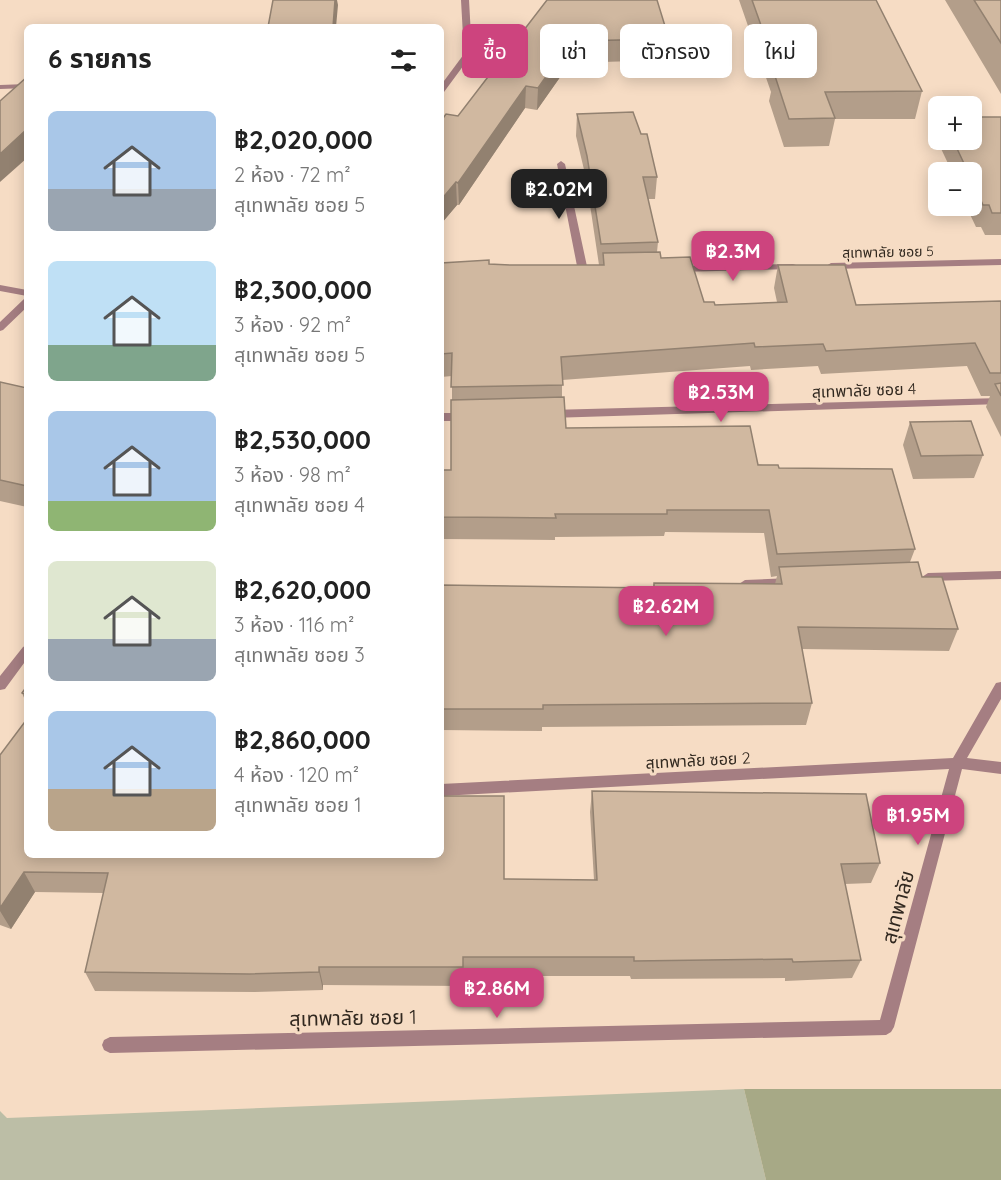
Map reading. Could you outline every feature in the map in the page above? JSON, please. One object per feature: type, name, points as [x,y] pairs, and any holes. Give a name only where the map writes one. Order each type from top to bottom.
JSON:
[{"type":"street","points":[[444,86],[468,54],[465,0]]},
{"type":"street","points":[[444,77],[451,76]]},
{"type":"street","points":[[0,87],[24,86]]},
{"type":"street","points":[[561,164],[583,271]]},
{"type":"street","name":"สุเทพาลัย ซอย 5","points":[[822,266],[1001,262]]},
{"type":"street","points":[[667,270],[798,267]]},
{"type":"street","points":[[571,272],[595,271]]},
{"type":"street","points":[[0,288],[24,292]]},
{"type":"street","points":[[0,328],[24,304]]},
{"type":"street","name":"สุเทพาลัย ซอย 4","points":[[536,415],[1001,401]]},
{"type":"street","points":[[444,417],[477,416]]},
{"type":"street","points":[[918,578],[1001,575]]},
{"type":"street","points":[[727,585],[798,582]]},
{"type":"street","points":[[0,685],[24,654]]},
{"type":"street","name":"สุเทพาลัย","points":[[886,1027],[957,763],[1001,687]]},
{"type":"street","points":[[957,763],[1001,768]]},
{"type":"street","name":"สุเทพาลัย ซอย 2","points":[[444,790],[957,763]]},
{"type":"street","name":"สุเทพาลัย ซอย 1","points":[[110,1045],[886,1027]]},
{"type":"green space","points":[[744,1089],[766,1180],[0,1180],[0,1111],[7,1118]]},
{"type":"green space","points":[[744,1089],[1001,1089],[1001,1180],[766,1180]]},
{"type":"building","points":[[273,0],[335,0],[333,24],[269,24]]},
{"type":"building","points":[[547,0],[657,0],[664,24],[620,24],[620,40],[608,40],[608,24],[540,24],[540,78],[545,78],[538,88],[526,86],[458,183],[456,182],[444,196],[444,117],[446,114],[458,116],[487,78],[528,78],[528,25]]},
{"type":"building","points":[[752,0],[876,0],[922,91],[825,92],[835,118],[789,119],[776,78],[817,78],[817,24],[761,24]]},
{"type":"building","points":[[974,0],[1001,0],[1001,43]]},
{"type":"building","points":[[24,80],[24,132],[0,154],[0,101]]},
{"type":"building","points":[[633,112],[641,134],[647,134],[657,177],[643,177],[658,242],[601,244],[587,156],[577,114]]},
{"type":"building","points":[[982,117],[1001,117],[1001,213],[992,213],[989,205],[983,205],[982,203],[982,162],[963,162],[958,150],[982,150]]},
{"type":"building","points":[[660,252],[661,258],[690,257],[704,302],[714,302],[715,305],[787,302],[778,265],[845,265],[856,305],[1001,301],[1001,373],[990,373],[975,343],[826,351],[823,344],[755,347],[754,343],[561,357],[563,385],[451,387],[452,353],[444,354],[444,263],[489,260],[489,264],[510,265],[604,265],[603,253]]},
{"type":"building","points":[[0,382],[24,387],[24,485],[0,480]]},
{"type":"building","points":[[1001,383],[1001,396],[995,384]]},
{"type":"building","points":[[564,397],[566,428],[750,426],[758,465],[778,465],[779,468],[892,469],[915,549],[777,554],[769,510],[667,510],[667,514],[555,514],[556,518],[444,517],[444,470],[451,470],[451,400]]},
{"type":"building","points":[[971,421],[983,455],[921,456],[910,422]]},
{"type":"building","points":[[918,562],[922,577],[942,577],[958,629],[798,627],[812,703],[543,705],[543,709],[444,709],[444,585],[654,588],[654,583],[782,584],[779,567]]},
{"type":"building","points":[[24,723],[24,858],[444,858],[444,796],[504,796],[504,879],[597,880],[592,791],[866,794],[880,863],[841,864],[861,960],[634,961],[634,957],[463,957],[463,967],[319,967],[319,972],[249,974],[85,972],[108,873],[24,872],[0,908],[0,755]]}]
